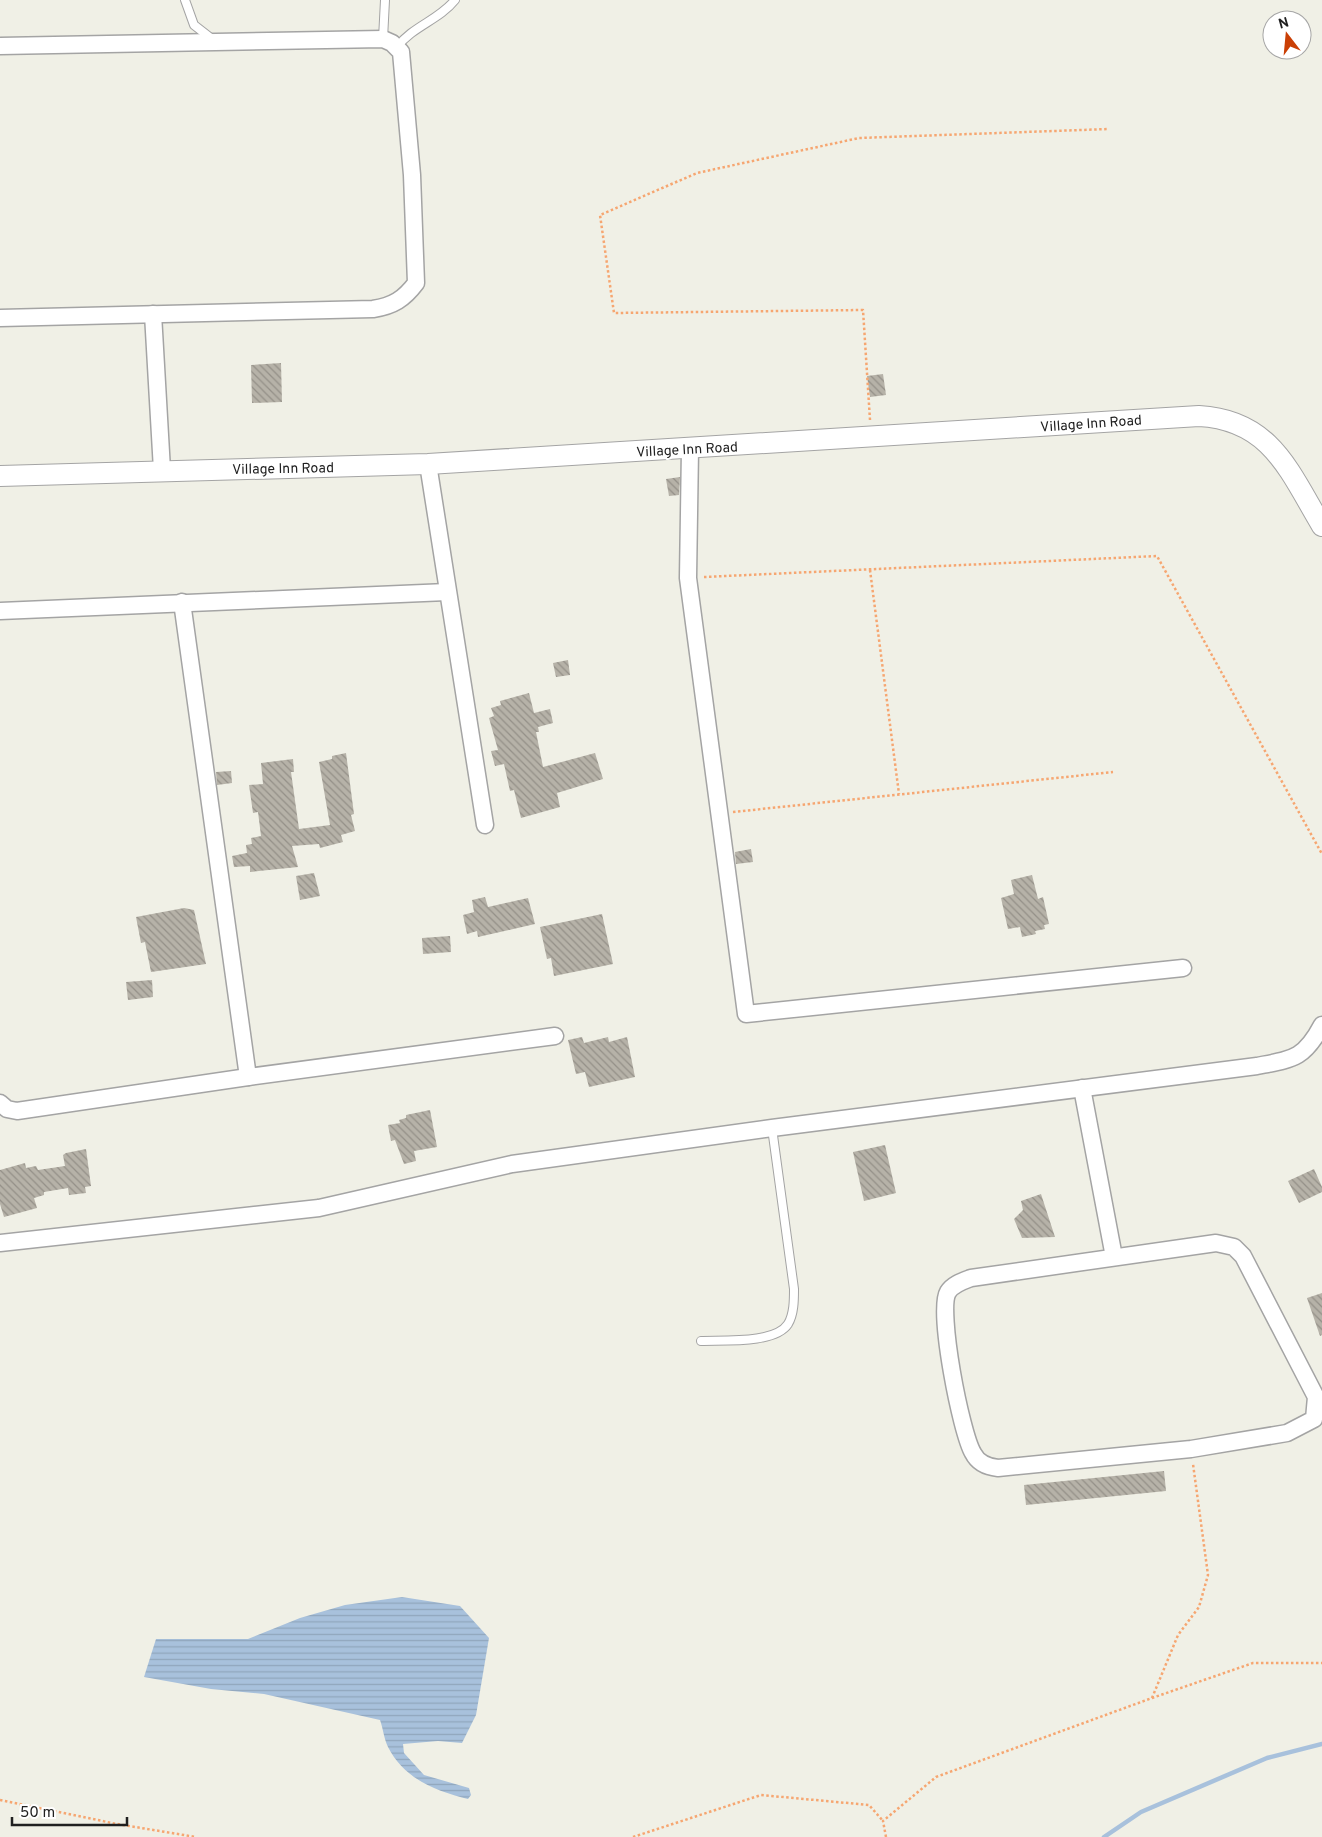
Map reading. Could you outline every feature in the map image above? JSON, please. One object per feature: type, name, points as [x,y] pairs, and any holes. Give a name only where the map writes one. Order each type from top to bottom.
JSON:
[{"type":"street","points":[[0,46],[215,42],[390,43],[401,52],[412,175],[416,283],[408,293],[393,304],[373,309],[0,318]]},
{"type":"street","points":[[153,314],[162,470]]},
{"type":"street","name":"Village Inn Road","points":[[0,476],[428,464],[1199,416],[1235,422],[1264,440],[1282,459],[1322,526]]},
{"type":"street","points":[[690,449],[688,578],[746,1014],[1183,968]]},
{"type":"street","points":[[428,464],[484,825]]},
{"type":"street","points":[[0,611],[447,592]]},
{"type":"street","points":[[182,602],[248,1077]]},
{"type":"street","points":[[0,1243],[319,1208],[512,1164],[1281,1061],[1303,1052],[1310,1046],[1322,1025]]},
{"type":"street","points":[[0,1103],[7,1109],[18,1111],[248,1077],[555,1036]]},
{"type":"street","points":[[1082,1088],[1114,1257]]},
{"type":"street","points":[[1216,1243],[1234,1247],[1243,1256],[1316,1397],[1318,1417],[1287,1433],[1191,1449],[998,1468],[980,1462],[973,1455],[961,1418],[944,1305],[948,1291],[959,1283],[971,1278],[1216,1243]]},
{"type":"lane","points":[[185,0],[194,25],[215,42]]},
{"type":"lane","points":[[385,0],[390,43],[449,8],[455,0]]},
{"type":"lane","points":[[702,1341],[745,1339],[777,1334],[787,1325],[791,1314],[794,1289],[772,1128]]},
{"type":"path","points":[[870,437],[863,310],[614,313],[600,215],[697,173],[859,138],[1109,129]]},
{"type":"path","points":[[688,578],[1157,556],[1322,854]]},
{"type":"path","points":[[870,570],[899,794]]},
{"type":"path","points":[[719,814],[1113,772]]},
{"type":"path","points":[[1152,1698],[1178,1635],[1198,1607],[1208,1576],[1191,1449]]},
{"type":"path","points":[[883,1820],[936,1777],[1152,1698],[1253,1663],[1322,1663]]},
{"type":"path","points":[[633,1837],[761,1795],[869,1805],[883,1820],[886,1837]]},
{"type":"path","points":[[0,1800],[117,1824],[196,1837]]},
{"type":"water","points":[[402,1597],[460,1606],[489,1638],[476,1715],[462,1743],[438,1741],[403,1744],[404,1753],[424,1775],[469,1788],[471,1795],[468,1799],[444,1792],[422,1782],[403,1768],[385,1741],[380,1720],[264,1694],[211,1689],[144,1677],[156,1639],[248,1639],[300,1618],[345,1605]]},
{"type":"building","points":[[281,363],[282,402],[252,403],[251,365]]},
{"type":"building","points":[[883,374],[886,395],[870,397],[867,376]]},
{"type":"building","points":[[680,477],[679,495],[669,496],[666,479]]},
{"type":"building","points":[[568,660],[570,675],[556,677],[553,663]]},
{"type":"building","points":[[529,693],[534,713],[550,709],[553,723],[538,727],[539,732],[536,732],[543,767],[595,753],[603,779],[557,793],[560,807],[521,818],[514,790],[510,791],[504,764],[495,766],[491,751],[498,750],[489,718],[494,716],[491,708],[501,705],[500,701]]},
{"type":"building","points":[[346,753],[354,814],[351,815],[355,831],[341,835],[343,842],[320,848],[319,844],[292,846],[298,867],[250,872],[250,866],[234,867],[232,856],[247,853],[246,845],[252,844],[251,838],[261,836],[258,812],[253,813],[249,785],[263,784],[261,763],[293,759],[294,772],[291,772],[299,829],[330,825],[319,762],[332,759],[332,756]]},
{"type":"building","points":[[231,771],[232,783],[217,785],[216,772]]},
{"type":"building","points":[[751,849],[753,862],[736,864],[735,852]]},
{"type":"building","points":[[314,873],[320,896],[300,900],[296,876]]},
{"type":"building","points":[[1032,875],[1038,899],[1043,897],[1049,924],[1044,925],[1045,929],[1035,931],[1036,934],[1022,937],[1020,927],[1008,929],[1001,898],[1014,894],[1011,880]]},
{"type":"building","points":[[485,897],[488,907],[528,898],[535,924],[478,937],[477,931],[467,934],[463,915],[474,912],[472,900]]},
{"type":"building","points":[[184,908],[194,910],[206,964],[151,972],[145,942],[141,943],[136,917]]},
{"type":"building","points":[[602,914],[613,964],[554,976],[551,958],[547,959],[540,927]]},
{"type":"building","points":[[450,936],[451,952],[423,954],[422,938]]},
{"type":"building","points":[[152,980],[153,997],[128,1000],[126,982]]},
{"type":"building","points":[[582,1037],[584,1043],[608,1037],[609,1042],[627,1037],[635,1077],[589,1087],[585,1072],[576,1074],[568,1040]]},
{"type":"building","points":[[430,1110],[437,1147],[414,1151],[416,1161],[404,1164],[395,1140],[391,1141],[388,1125],[400,1123],[399,1120],[406,1118],[406,1115]]},
{"type":"building","points":[[885,1145],[896,1193],[864,1201],[853,1152]]},
{"type":"building","points":[[86,1149],[91,1186],[85,1187],[86,1193],[69,1195],[68,1188],[44,1192],[44,1195],[34,1198],[37,1208],[4,1217],[0,1204],[0,1170],[25,1163],[26,1168],[36,1166],[38,1170],[65,1166],[63,1155]]},
{"type":"building","points":[[1314,1169],[1322,1187],[1322,1192],[1299,1203],[1288,1181]]},
{"type":"building","points":[[1041,1194],[1055,1237],[1022,1238],[1014,1219],[1023,1210],[1021,1201]]},
{"type":"building","points":[[1322,1293],[1322,1335],[1320,1336],[1307,1298]]},
{"type":"building","points":[[1164,1471],[1166,1491],[1026,1505],[1024,1485]]},
{"type":"waterway","points":[[1104,1837],[1141,1812],[1267,1758],[1322,1744]]}]
